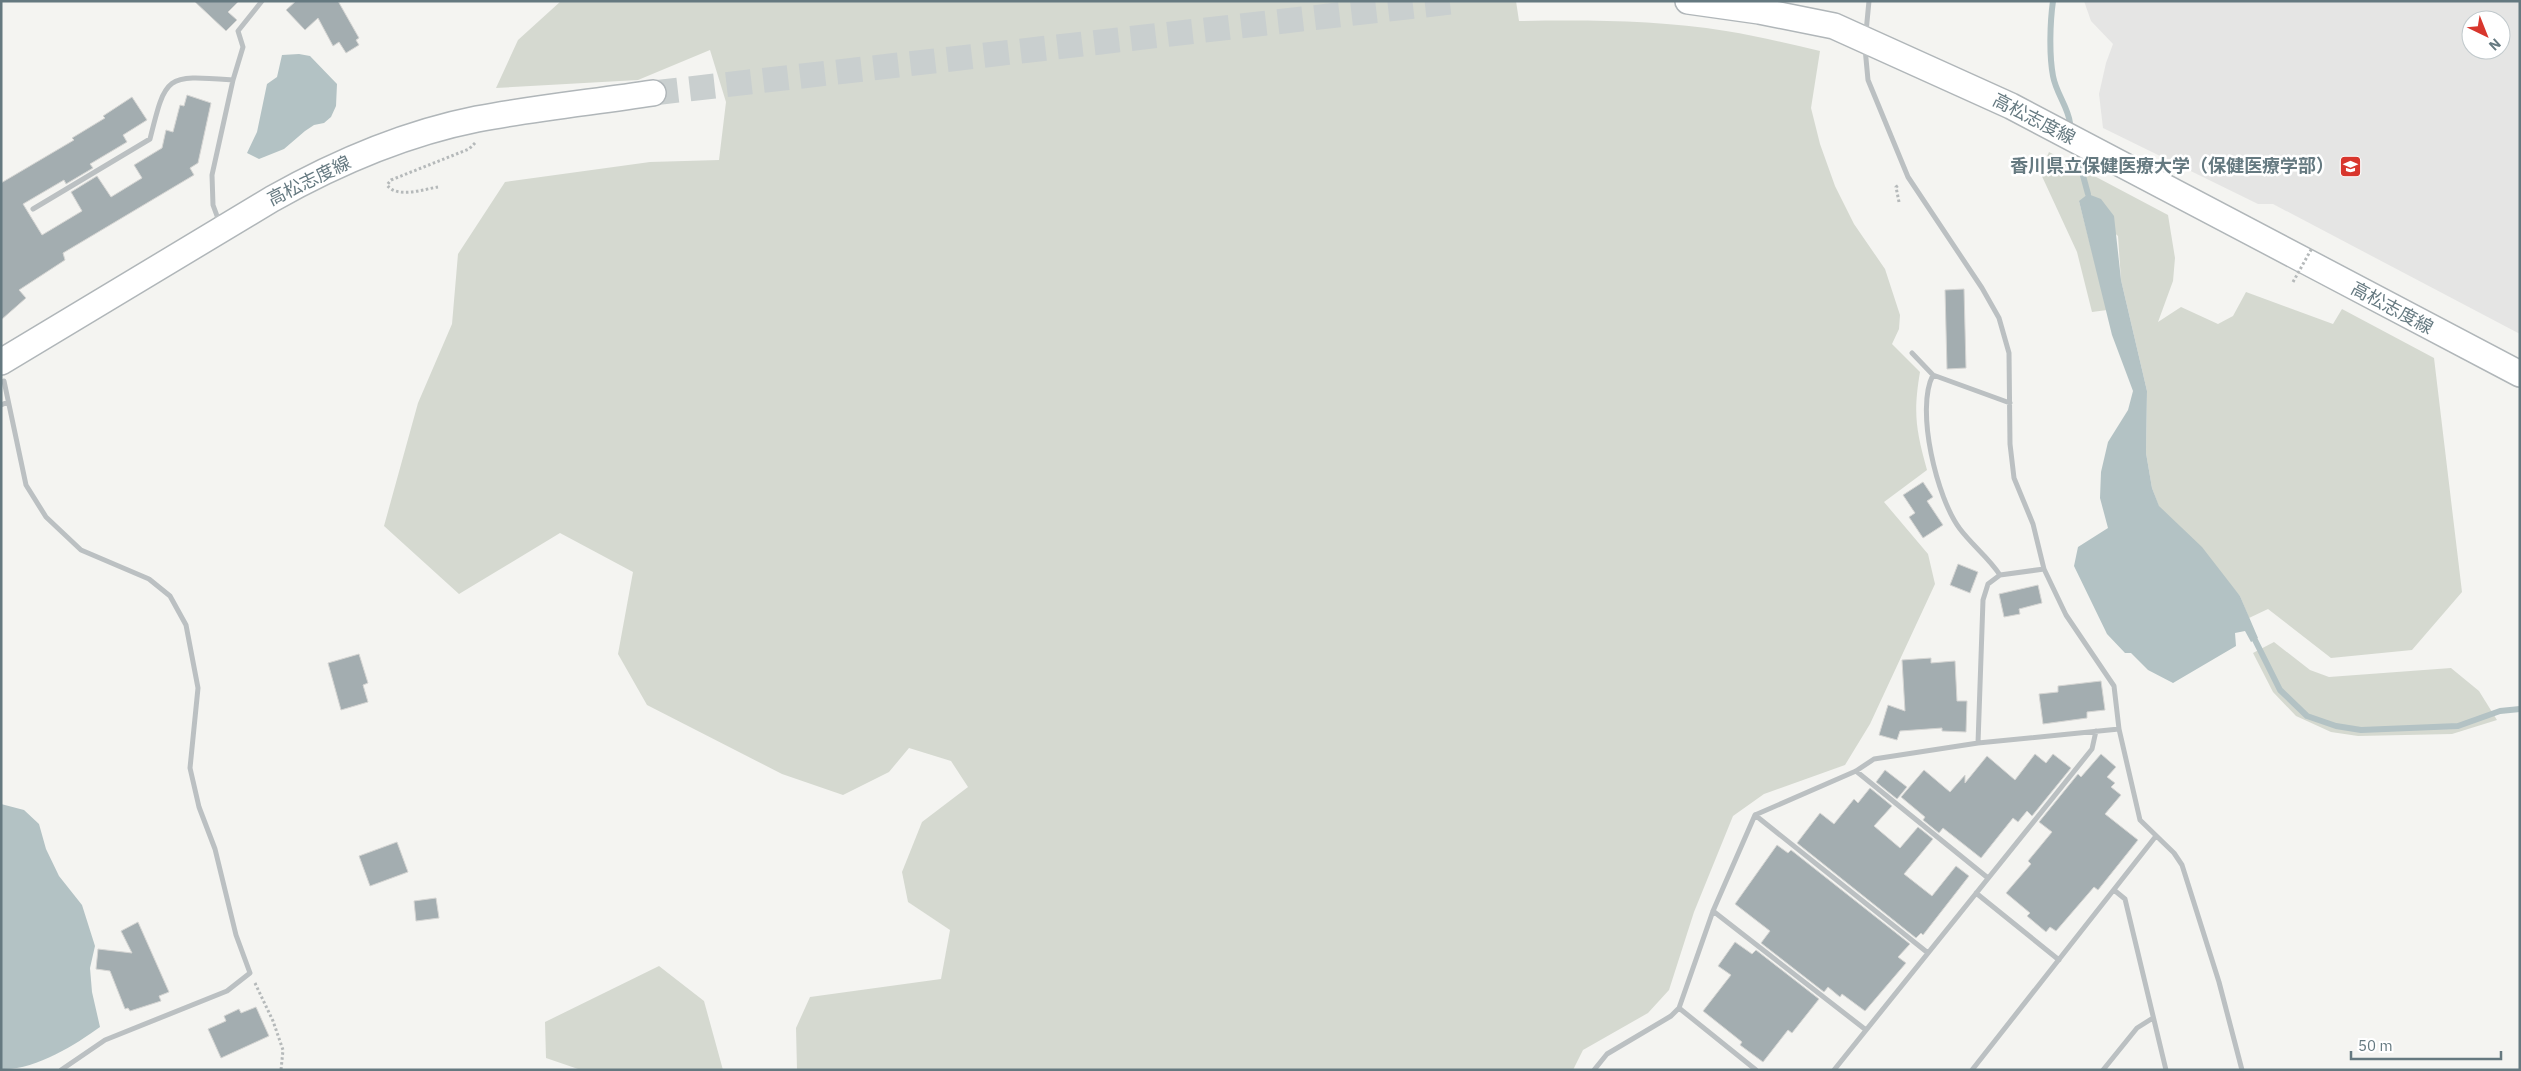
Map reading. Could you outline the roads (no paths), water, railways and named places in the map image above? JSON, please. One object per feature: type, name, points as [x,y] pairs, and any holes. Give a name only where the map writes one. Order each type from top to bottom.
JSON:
[{"type":"main road","name":"高松志度線","points":[[1688,1],[1759,11],[1834,26],[1865,42],[1926,66],[2010,106],[2520,374]]},
{"type":"main road","name":"高松志度線","points":[[3,371],[222,228],[309,178],[364,154],[426,133],[476,119],[653,93]]},
{"type":"street","points":[[222,228],[213,205],[212,174],[233,80],[243,47],[238,31],[262,1]]},
{"type":"street","points":[[1869,1],[1865,42],[1868,80],[1908,177],[1982,288],[1999,318],[2009,353],[2010,444],[2014,478],[2034,524],[2044,569],[2066,615],[2114,686],[2119,729],[2140,820],[2174,853],[2182,865],[2219,982],[2242,1070]]},
{"type":"street","points":[[33,209],[150,139],[161,97],[170,84],[188,76],[233,80]]},
{"type":"street","points":[[1912,353],[1933,375],[2010,403]]},
{"type":"street","points":[[3,371],[26,484],[46,517],[81,550],[149,579],[170,596],[186,625],[198,688],[190,768],[199,807],[215,849],[236,936],[250,973],[227,991],[105,1040],[61,1070]]},
{"type":"street","points":[[1933,375],[1930,382],[1925,420],[1935,468],[1948,511],[1960,529],[2000,575]]},
{"type":"street","points":[[1,405],[8,402]]},
{"type":"street","points":[[1978,743],[1983,600],[1988,584],[2000,575],[2044,569]]},
{"type":"street","points":[[1594,1070],[1607,1054],[1670,1016],[1679,1008],[1713,911],[1755,815],[1856,771],[1874,759],[1978,743],[2119,729]]},
{"type":"street","points":[[1834,1070],[2092,749],[2096,731]]},
{"type":"street","points":[[1856,771],[1988,878]]},
{"type":"street","points":[[1755,815],[1928,953]]},
{"type":"street","points":[[1972,1070],[2156,836]]},
{"type":"street","points":[[2114,890],[2124,899],[2166,1070]]},
{"type":"street","points":[[1976,893],[2059,960]]},
{"type":"street","points":[[1713,911],[1866,1030]]},
{"type":"street","points":[[1679,1008],[1756,1070]]},
{"type":"street","points":[[2103,1070],[2137,1028],[2153,1018]]},
{"type":"waterway","points":[[2053,1],[2050,38],[2052,68],[2055,82],[2070,123]]},
{"type":"waterway","points":[[2079,161],[2088,194]]},
{"type":"waterway","points":[[2255,640],[2280,690],[2307,716],[2336,726],[2361,730],[2458,726],[2500,711],[2520,709]]},
{"type":"tunnel","points":[[653,93],[1460,1]]},
{"type":"place","name":"香川県立保健医療大学（保健医療学部）","points":[[2350,166]]}]
